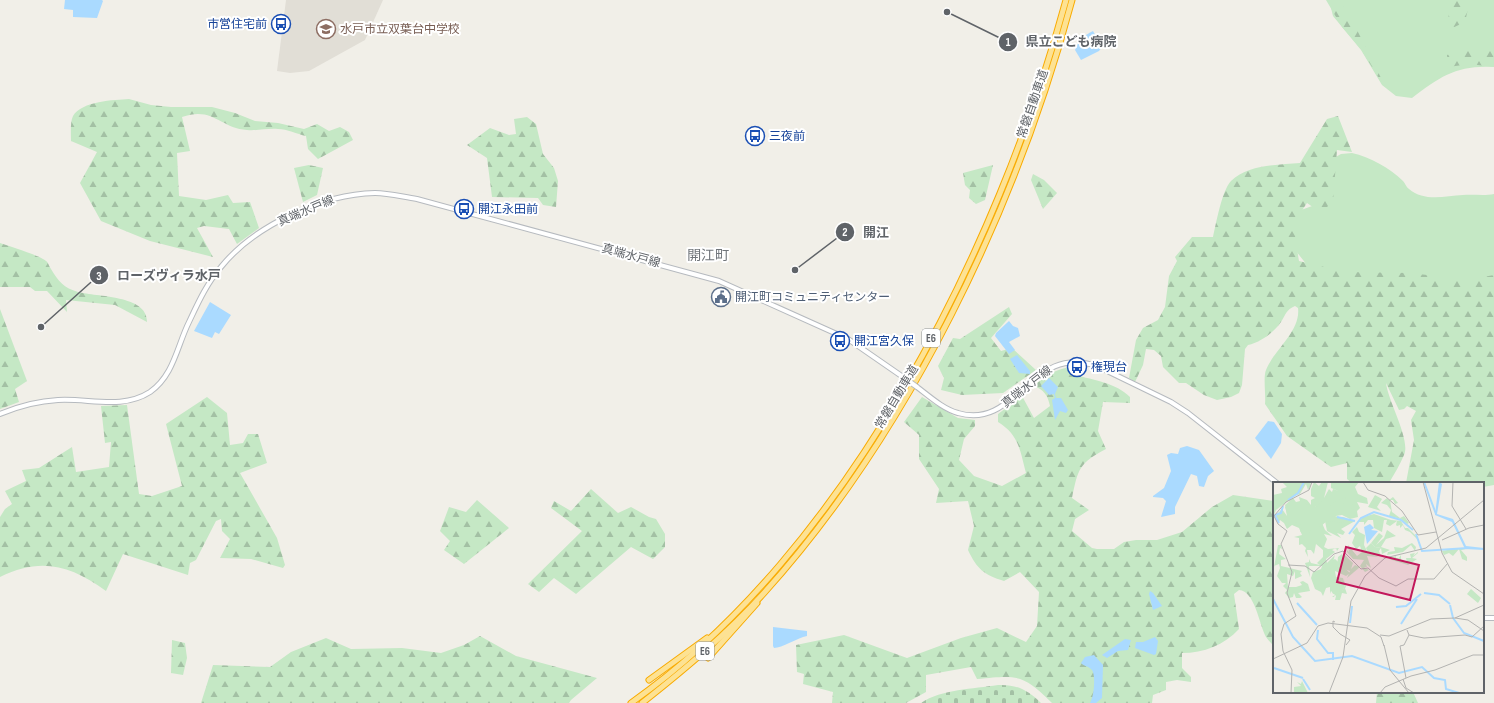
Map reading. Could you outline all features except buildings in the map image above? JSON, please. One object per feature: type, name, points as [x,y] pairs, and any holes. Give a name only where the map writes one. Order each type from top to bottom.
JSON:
[{"type":"highway","name":"常磐自動車道","points":[[631,703],[673,671],[747,602],[787,557],[826,507],[877,431],[931,338],[965,270],[1007,177],[1041,84],[1066,0]]},
{"type":"highway","name":"常磐自動車道","points":[[642,703],[698,658],[763,594],[819,526],[882,435],[935,345],[956,305],[1000,209],[1031,132],[1072,0]]},
{"type":"highway","points":[[708,658],[754,609],[763,594]]},
{"type":"highway","points":[[649,680],[717,631]]},
{"type":"main road","name":"真端水戸線","points":[[0,414],[45,401],[68,400],[119,402],[137,398],[145,394],[158,385],[167,375],[188,322],[204,293],[218,271],[237,250],[264,230],[315,205],[334,199],[365,194],[386,194],[417,199],[714,279],[850,340],[949,410],[966,415],[979,415],[1000,408],[1050,367],[1070,362],[1086,363],[1098,367],[1179,406],[1199,420],[1276,482]]},
{"type":"shaded area","name":"水戸市立双葉台中学校","points":[[286,0],[383,0],[365,40],[309,71],[290,73],[277,71]]},
{"type":"green space","points":[[1326,0],[1339,0],[1353,22],[1381,78],[1380,80],[1361,49],[1342,27]]},
{"type":"green space","points":[[1329,0],[1494,0],[1494,67],[1459,70],[1441,78],[1412,98],[1396,96],[1382,85],[1361,50],[1333,16]]},
{"type":"green space","points":[[1451,0],[1470,0],[1465,22],[1448,30],[1449,8]]},
{"type":"green space","points":[[1494,47],[1494,67],[1470,64],[1448,67],[1447,55],[1465,48],[1485,53]]},
{"type":"green space","points":[[129,99],[151,105],[171,107],[212,107],[235,113],[255,121],[278,123],[304,129],[317,124],[329,131],[340,127],[349,132],[353,140],[318,159],[308,149],[306,136],[281,129],[247,130],[230,126],[209,116],[201,114],[193,114],[182,117],[190,151],[177,153],[179,196],[206,200],[228,195],[233,203],[250,202],[259,228],[237,244],[229,229],[204,226],[197,228],[213,257],[150,241],[101,221],[80,183],[97,152],[71,141],[71,125],[73,116],[83,107],[91,104]]},
{"type":"green space","points":[[1338,116],[1352,152],[1337,150],[1333,201],[1326,208],[1317,210],[1307,203],[1298,218],[1296,224],[1296,237],[1299,261],[1345,272],[1411,273],[1467,280],[1494,275],[1494,485],[1484,487],[1484,482],[1406,482],[1414,440],[1411,420],[1416,411],[1407,406],[1404,409],[1399,410],[1386,383],[1402,430],[1405,448],[1404,455],[1390,482],[1351,482],[1347,479],[1347,463],[1331,467],[1287,436],[1265,404],[1265,377],[1266,370],[1270,363],[1295,325],[1298,316],[1298,308],[1295,306],[1285,314],[1281,322],[1274,330],[1258,342],[1248,345],[1245,349],[1242,385],[1239,393],[1231,397],[1217,400],[1204,395],[1186,383],[1179,383],[1163,367],[1161,356],[1154,350],[1146,349],[1143,365],[1135,382],[1129,378],[1136,340],[1143,328],[1158,320],[1165,307],[1169,276],[1177,261],[1175,257],[1192,237],[1213,237],[1222,199],[1231,181],[1238,175],[1255,168],[1300,163],[1327,119]]},
{"type":"green space","points":[[527,117],[536,124],[543,154],[554,168],[558,181],[556,207],[543,205],[538,198],[492,197],[487,158],[467,145],[490,128],[509,135],[516,134],[514,119]]},
{"type":"green space","points":[[1352,153],[1366,157],[1386,167],[1398,176],[1409,189],[1421,196],[1435,197],[1494,194],[1494,307],[1340,275],[1307,265],[1292,246],[1293,213],[1323,202],[1332,159],[1341,154]]},
{"type":"green space","points":[[309,165],[323,168],[317,195],[303,202],[294,168]]},
{"type":"green space","points":[[993,165],[985,200],[976,204],[969,198],[970,190],[965,185],[963,173]]},
{"type":"green space","points":[[1033,174],[1044,180],[1057,193],[1043,209],[1031,180]]},
{"type":"green space","points":[[0,243],[43,259],[47,262],[59,280],[65,286],[73,290],[86,294],[131,302],[145,313],[147,322],[115,305],[66,300],[67,312],[47,291],[35,291],[30,287],[0,287]]},
{"type":"green space","points":[[1009,307],[1012,314],[991,338],[1001,351],[1012,348],[1036,370],[1003,393],[962,395],[941,390],[944,378],[938,366],[953,338],[960,339]]},
{"type":"green space","points":[[0,309],[27,381],[15,389],[19,402],[0,409]]},
{"type":"green space","points":[[1071,367],[1075,375],[1111,385],[1118,388],[1130,397],[1130,403],[1103,402],[1098,431],[1106,449],[1090,458],[1078,473],[1072,498],[1089,510],[1075,519],[1072,531],[1092,548],[1114,549],[1124,542],[1136,540],[1157,540],[1182,532],[1212,507],[1233,495],[1273,501],[1273,645],[1263,631],[1253,602],[1249,596],[1239,590],[1234,594],[1239,629],[1227,640],[1206,650],[1182,653],[1182,668],[1191,677],[1191,682],[1177,680],[1166,682],[1166,690],[1153,695],[1152,703],[1052,703],[1034,686],[1026,682],[1011,677],[977,679],[971,667],[926,675],[926,692],[906,703],[832,703],[833,692],[803,684],[804,674],[797,672],[796,645],[844,635],[907,658],[961,638],[997,628],[1026,642],[1037,626],[1039,592],[1020,572],[1004,581],[986,574],[978,567],[968,550],[974,526],[968,501],[936,503],[939,489],[919,459],[919,435],[904,422],[922,397],[958,418],[975,420],[975,426],[964,439],[959,460],[974,476],[1002,486],[1026,473],[1018,444],[1010,432],[998,422],[998,414],[1022,396],[1034,418],[1050,406],[1045,393],[1033,386],[1060,369]]},
{"type":"green space","points":[[207,397],[227,413],[230,445],[243,443],[248,434],[258,434],[267,463],[240,473],[277,538],[285,565],[283,568],[251,559],[220,558],[230,539],[222,531],[221,519],[216,521],[196,560],[190,563],[188,575],[123,554],[106,591],[80,575],[55,567],[29,567],[0,577],[0,517],[5,509],[12,504],[5,491],[26,481],[22,470],[39,468],[72,447],[76,472],[109,467],[111,442],[105,443],[101,406],[127,405],[139,494],[152,496],[182,486],[166,424]]},
{"type":"green space","points":[[591,489],[618,513],[631,507],[649,517],[656,519],[665,534],[665,547],[653,559],[631,547],[576,594],[554,578],[539,592],[528,584],[582,531],[551,508],[554,501],[571,511]]},
{"type":"green space","points":[[477,500],[509,528],[464,564],[444,550],[450,541],[440,531],[449,507],[466,512]]},
{"type":"green space","points":[[480,636],[516,656],[597,678],[569,703],[201,703],[213,665],[270,667],[291,652],[326,638],[351,649],[402,648],[441,653],[464,645]]},
{"type":"green space","points":[[172,640],[185,643],[187,658],[183,675],[171,673]]},
{"type":"green space","points":[[998,685],[1016,687],[1026,691],[1041,703],[921,703],[929,698],[948,692]]},
{"type":"green space","points":[[1377,693],[1413,693],[1418,703],[1376,703]]},
{"type":"water","points":[[65,0],[103,1],[97,18],[73,17],[73,10],[64,9]]},
{"type":"water","points":[[1093,31],[1102,47],[1099,51],[1081,60],[1075,50],[1076,46],[1082,38]]},
{"type":"water","points":[[210,302],[231,315],[219,334],[215,332],[212,338],[194,331]]},
{"type":"water","points":[[1009,321],[1013,326],[1018,328],[1020,336],[1009,342],[1015,350],[1009,354],[995,336],[996,333]]},
{"type":"water","points":[[1017,355],[1030,371],[1030,374],[1019,373],[1010,359]]},
{"type":"water","points":[[1049,378],[1058,387],[1055,394],[1056,398],[1061,398],[1068,410],[1066,413],[1060,411],[1055,420],[1052,400],[1055,398],[1054,394],[1049,395],[1041,386]]},
{"type":"water","points":[[1268,421],[1274,422],[1282,434],[1281,443],[1271,459],[1255,438]]},
{"type":"water","points":[[1187,446],[1199,450],[1214,471],[1208,476],[1204,487],[1199,486],[1197,476],[1191,474],[1175,507],[1175,514],[1161,517],[1166,501],[1163,498],[1153,496],[1164,488],[1171,471],[1167,455],[1171,453],[1178,454],[1180,448]]},
{"type":"water","points":[[1150,591],[1162,606],[1153,610],[1149,594]]},
{"type":"water","points":[[773,627],[807,631],[807,636],[774,648]]},
{"type":"water","points":[[1155,637],[1158,641],[1156,654],[1154,655],[1135,648],[1136,642],[1143,642]]},
{"type":"water","points":[[1125,639],[1131,640],[1128,650],[1118,651],[1107,658],[1102,655]]},
{"type":"water","points":[[1094,655],[1103,665],[1102,698],[1096,703],[1090,703],[1093,696],[1094,677],[1092,670],[1081,663],[1085,657]]},
{"type":"place","name":"県立こども病院","points":[[947,12]]},
{"type":"place","name":"市営住宅前","points":[[281,24]]},
{"type":"place","name":"水戸市立双葉台中学校","points":[[326,29]]},
{"type":"place","name":"三夜前","points":[[755,136]]},
{"type":"place","name":"開江永田前","points":[[464,209]]},
{"type":"place","name":"開江","points":[[795,270]]},
{"type":"place","name":"開江町コミュニティセンター","points":[[721,297]]},
{"type":"place","name":"ローズヴィラ水戸","points":[[41,327]]},
{"type":"place","name":"開江宮久保","points":[[840,341]]},
{"type":"place","name":"権現台","points":[[1077,367]]},
{"type":"district","name":"開江町","points":[[708,255]]}]
